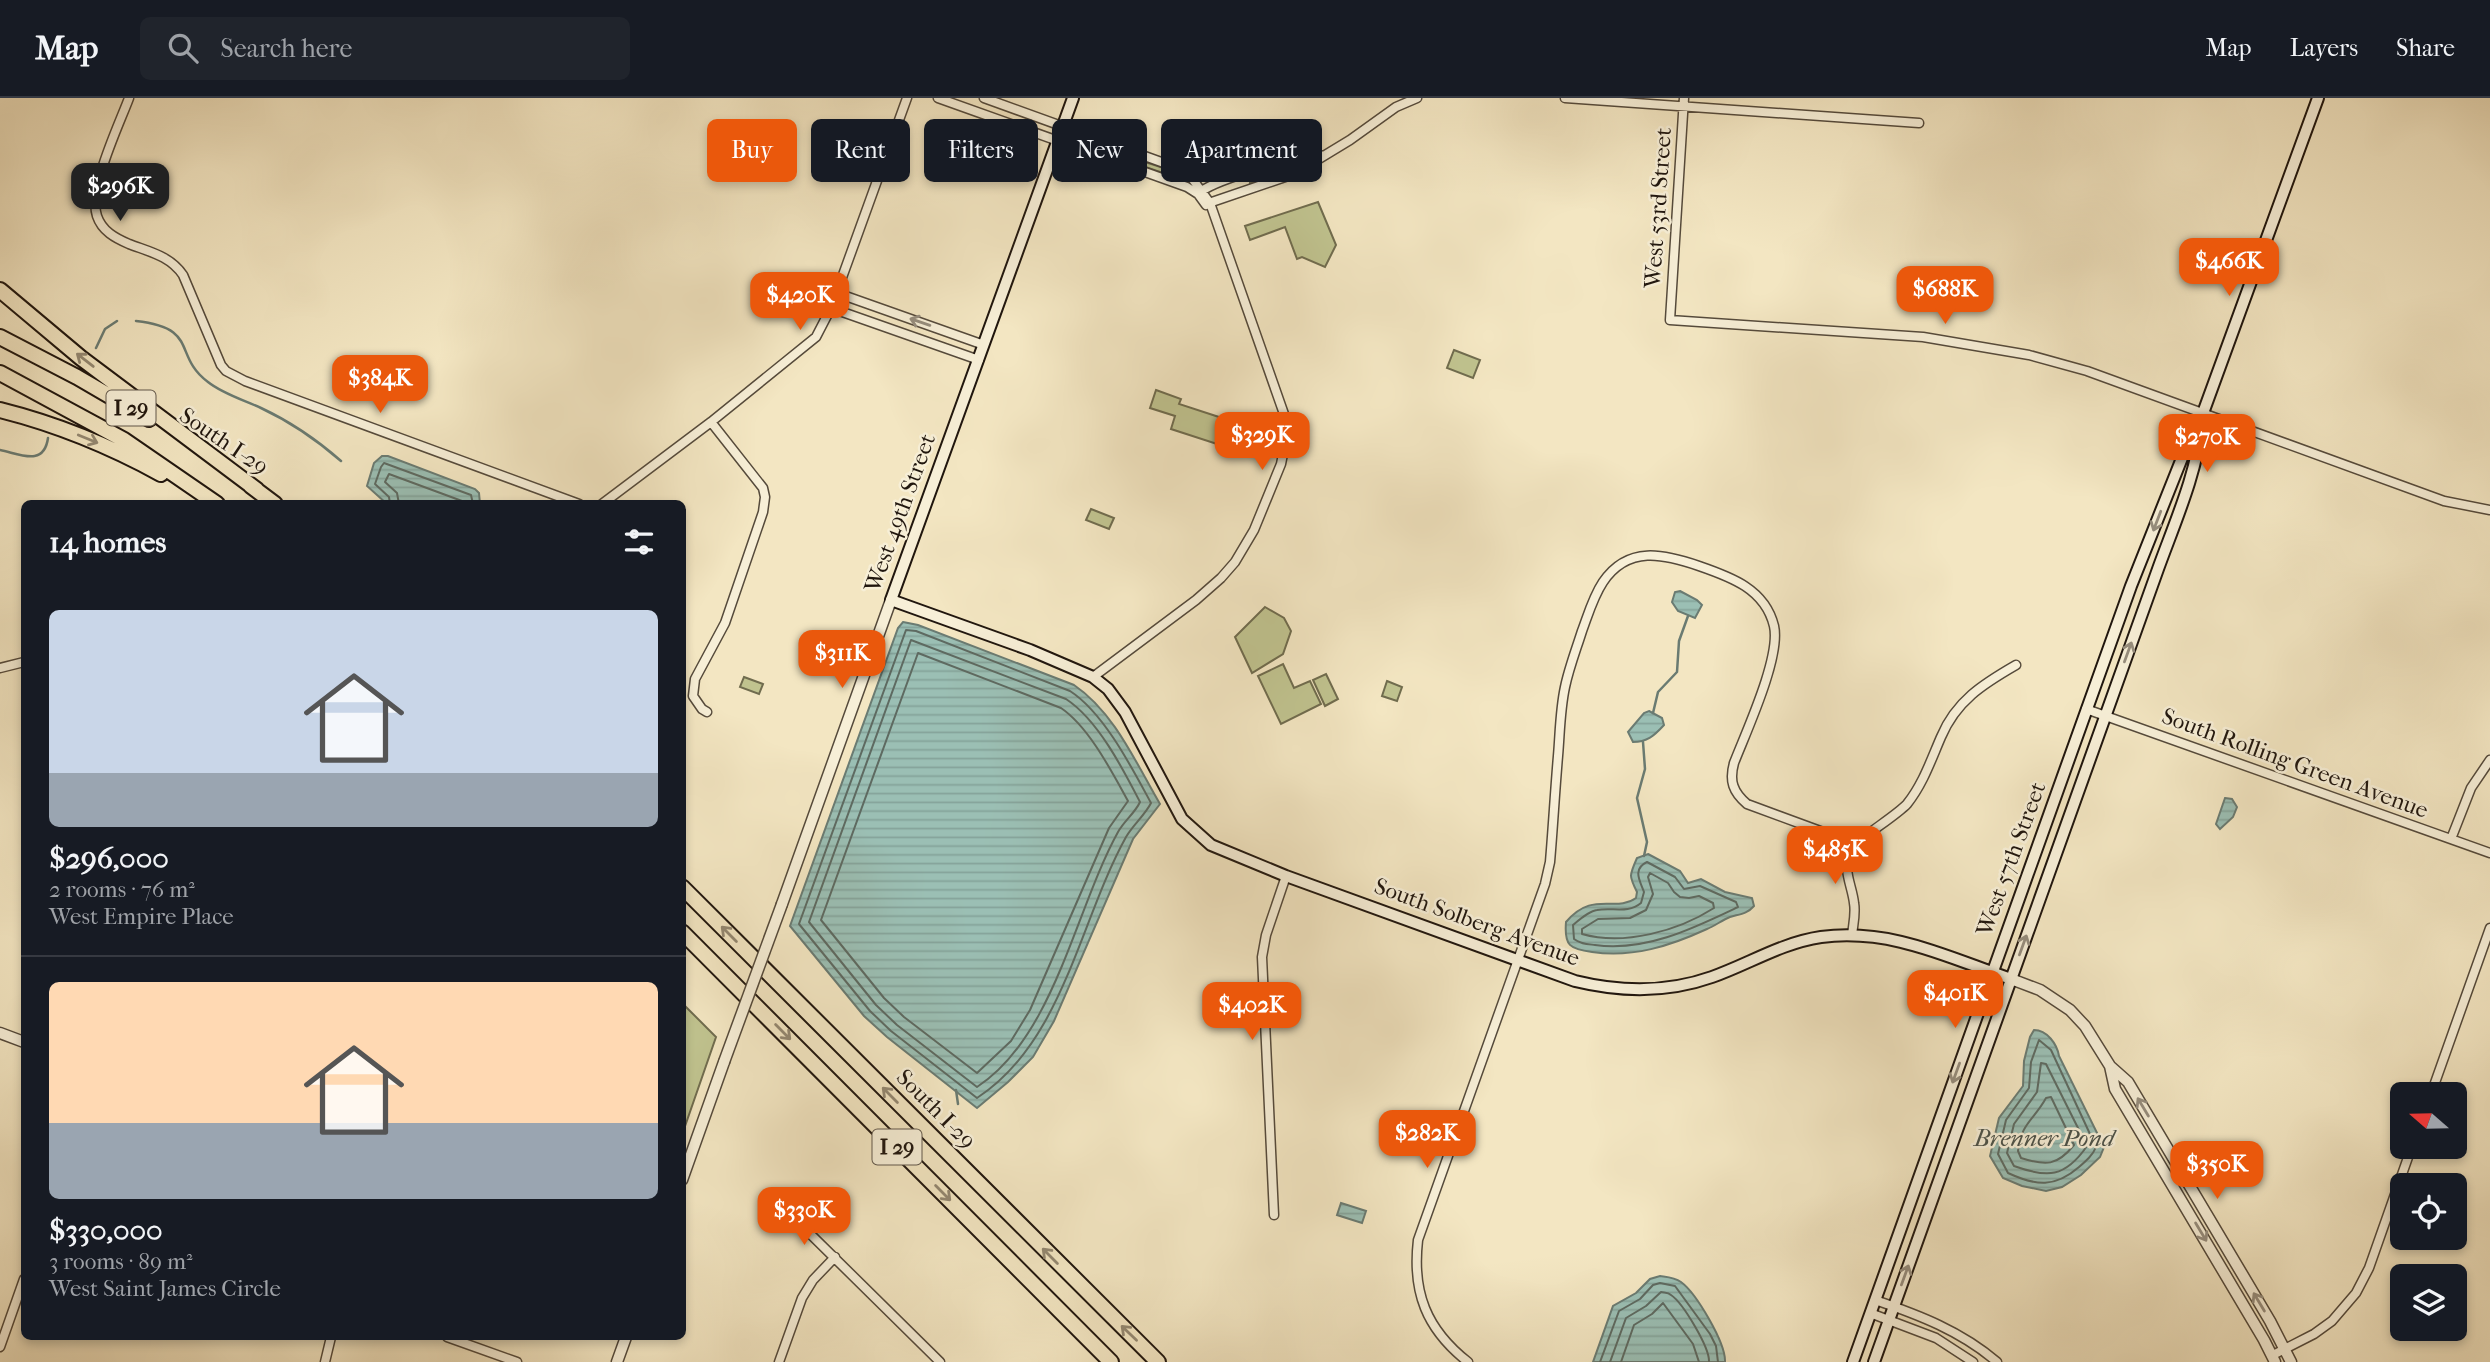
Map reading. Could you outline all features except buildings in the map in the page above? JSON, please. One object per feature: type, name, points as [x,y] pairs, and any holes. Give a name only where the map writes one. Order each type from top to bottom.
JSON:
[{"type":"highway","points":[[0,290],[81,358],[257,490]]},
{"type":"highway","name":"South I-29","points":[[0,337],[122,402],[270,500]]},
{"type":"highway","name":"I 29","points":[[0,373],[124,440],[210,500]]},
{"type":"highway","points":[[0,410],[64,429],[96,442],[209,500]]},
{"type":"highway","name":"South I-29","points":[[686,891],[1158,1362]]},
{"type":"highway","name":"I 29","points":[[686,936],[1111,1362]]},
{"type":"main road","name":"West 49th Street","points":[[1066,119],[1073,98]]},
{"type":"main road","name":"West 57th Street","points":[[1853,1362],[2087,709],[2166,497],[2203,413],[2318,98]]},
{"type":"main road","name":"West 49th Street","points":[[891,600],[1052,158]]},
{"type":"main road","name":"West 57th Street","points":[[1874,1362],[2191,474],[2203,413]]},
{"type":"main road","name":"South Solberg Avenue","points":[[891,600],[1030,650],[1093,677],[1108,689],[1125,712],[1172,805],[1188,826],[1211,845],[1286,876],[1517,961],[1595,986],[1650,989],[1688,984],[1712,977],[1776,948],[1819,938],[1852,935],[1906,941],[2011,979]]},
{"type":"street","points":[[129,98],[97,185],[98,217],[110,234],[119,240],[162,256],[177,267],[226,371],[245,381],[568,500]]},
{"type":"street","points":[[607,500],[711,422],[816,337],[837,293],[907,98]]},
{"type":"street","points":[[937,98],[1052,140]]},
{"type":"street","points":[[984,98],[1052,123]]},
{"type":"street","points":[[1208,204],[1294,174],[1350,140],[1396,107],[1417,98]]},
{"type":"street","points":[[1565,98],[1684,102],[1919,123]]},
{"type":"street","name":"West 53rd Street","points":[[1684,102],[1670,320],[1923,337],[1999,349],[2085,370],[2203,413]]},
{"type":"street","points":[[1147,173],[1200,192],[1288,161],[1324,155]]},
{"type":"street","points":[[1093,677],[1196,600],[1236,562],[1254,530],[1284,453],[1286,427],[1281,402],[1212,212],[1191,177],[1175,167],[1147,157]]},
{"type":"street","points":[[837,293],[984,345]]},
{"type":"street","points":[[831,308],[979,360]]},
{"type":"street","points":[[2203,413],[2444,501],[2490,510]]},
{"type":"street","points":[[707,712],[693,696],[695,679],[725,623],[763,512],[765,497],[762,488],[711,422]]},
{"type":"street","points":[[1468,1362],[1436,1331],[1425,1310],[1418,1285],[1418,1240],[1545,884],[1550,862],[1561,716],[1570,667],[1599,589],[1612,571],[1633,559],[1651,555],[1672,557],[1732,578],[1760,599],[1773,625],[1775,644],[1734,763],[1732,785],[1743,800],[1754,807],[1842,839],[1852,846]]},
{"type":"street","name":"West 49th Street","points":[[686,1169],[891,600]]},
{"type":"street","points":[[0,668],[21,663]]},
{"type":"street","points":[[1852,935],[1854,904],[1846,864],[1852,846],[1890,819],[1912,796],[1957,708],[1981,685],[2016,665]]},
{"type":"street","name":"South Rolling Green Avenue","points":[[2087,709],[2490,853]]},
{"type":"street","points":[[2451,839],[2471,788],[2490,760]]},
{"type":"street","points":[[1274,1215],[1262,957],[1266,935],[1286,876]]},
{"type":"street","points":[[2435,1082],[2490,928]]},
{"type":"street","name":"South Solberg Avenue","points":[[2011,979],[2040,990],[2070,1010],[2085,1026],[2110,1066],[2128,1082],[2291,1362]]},
{"type":"street","points":[[0,1033],[21,1041]]},
{"type":"street","name":"South Solberg Avenue","points":[[2110,1066],[2115,1089],[2274,1359]]},
{"type":"street","points":[[2274,1359],[2285,1349],[2332,1321],[2356,1293],[2368,1268],[2407,1159]]},
{"type":"street","points":[[792,1216],[940,1362]]},
{"type":"street","points":[[779,1362],[802,1298],[813,1280],[835,1257]]},
{"type":"street","points":[[0,1347],[21,1288]]},
{"type":"street","points":[[1875,1300],[1950,1329],[1997,1362]]},
{"type":"street","points":[[1870,1312],[1936,1338],[1973,1362]]},
{"type":"street","points":[[325,1362],[330,1340]]},
{"type":"street","points":[[455,1340],[517,1362]]},
{"type":"street","points":[[617,1362],[625,1340]]},
{"type":"green space","points":[[1147,163],[1161,167],[1161,172],[1147,168]]},
{"type":"green space","points":[[1318,202],[1336,245],[1325,267],[1302,257],[1297,259],[1285,227],[1250,240],[1245,226]]},
{"type":"green space","points":[[1454,350],[1480,360],[1473,378],[1447,368]]},
{"type":"green space","points":[[1156,390],[1181,399],[1179,404],[1225,419],[1217,444],[1171,429],[1175,416],[1150,408]]},
{"type":"green space","points":[[1091,509],[1114,518],[1109,529],[1086,520]]},
{"type":"green space","points":[[1265,607],[1284,618],[1291,631],[1283,654],[1252,673],[1235,637]]},
{"type":"green space","points":[[1283,664],[1294,688],[1310,681],[1321,704],[1281,724],[1258,676]]},
{"type":"green space","points":[[1326,674],[1338,699],[1325,706],[1313,680]]},
{"type":"green space","points":[[744,677],[763,684],[759,694],[740,687]]},
{"type":"green space","points":[[1387,681],[1402,687],[1397,701],[1382,696]]},
{"type":"green space","points":[[686,1007],[716,1037],[686,1123]]},
{"type":"water","points":[[382,456],[388,456],[475,489],[479,493],[480,500],[383,500],[367,486],[374,463]]},
{"type":"water","points":[[1680,591],[1702,605],[1695,618],[1678,611],[1672,602],[1675,592]]},
{"type":"water","points":[[903,622],[918,625],[1074,685],[1101,709],[1112,724],[1160,804],[1133,839],[1054,1021],[1033,1057],[977,1108],[864,1016],[790,926],[898,628]]},
{"type":"water","points":[[1649,711],[1662,718],[1664,725],[1650,738],[1633,742],[1628,732],[1644,713]]},
{"type":"water","points":[[2225,798],[2232,799],[2237,807],[2233,817],[2220,829],[2216,824]]},
{"type":"water","points":[[1648,854],[1680,871],[1688,883],[1701,879],[1725,892],[1752,898],[1754,906],[1693,935],[1637,952],[1584,951],[1570,945],[1566,936],[1566,922],[1576,912],[1594,904],[1620,904],[1636,898],[1637,892],[1631,872],[1637,858]]},
{"type":"water","name":"Brenner Pond","points":[[2034,1030],[2043,1032],[2054,1042],[2104,1147],[2100,1157],[2081,1175],[2062,1187],[2046,1191],[2022,1186],[2003,1178],[1990,1156],[1999,1118],[2023,1086],[2024,1061]]},
{"type":"water","points":[[1341,1203],[1366,1211],[1362,1223],[1337,1215]]},
{"type":"water","points":[[1660,1276],[1678,1280],[1694,1296],[1721,1343],[1725,1362],[1593,1362],[1613,1306],[1636,1293],[1650,1279]]},
{"type":"waterway","points":[[96,348],[105,329],[117,321]]},
{"type":"waterway","points":[[136,321],[169,330],[177,336],[197,372],[208,382],[293,425],[341,461]]},
{"type":"waterway","points":[[0,450],[23,456],[36,456],[42,453],[48,438]]},
{"type":"waterway","points":[[1653,713],[1658,692],[1677,672],[1679,641],[1688,616]]},
{"type":"waterway","points":[[1643,742],[1645,769],[1637,798],[1647,842],[1644,856]]},
{"type":"waterway","points":[[956,1090],[958,1104]]}]
